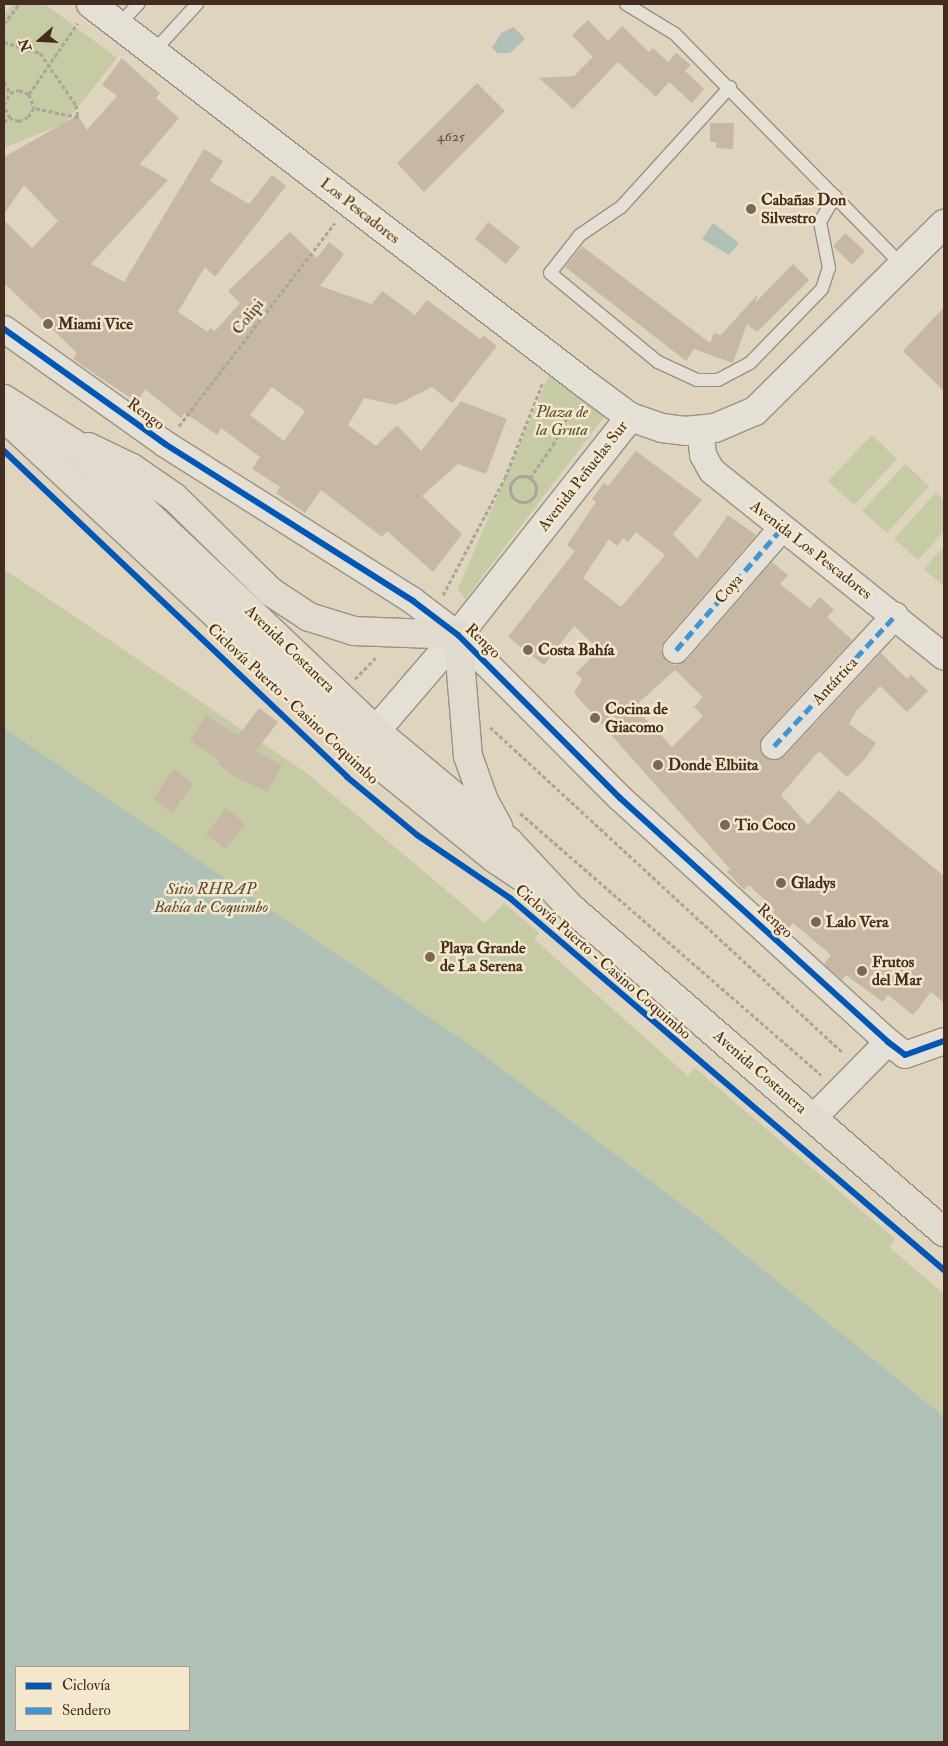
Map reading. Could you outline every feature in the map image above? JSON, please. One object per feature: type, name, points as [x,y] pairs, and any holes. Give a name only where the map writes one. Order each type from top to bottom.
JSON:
[{"type":"main road","name":"Avenida Costanera","points":[[4,398],[74,443],[368,740],[509,842],[571,908],[944,1232]]},
{"type":"main road","name":"Avenida Costanera","points":[[4,417],[368,740],[494,858],[571,908]]},
{"type":"main road","points":[[74,443],[112,457],[161,487],[271,592],[309,617],[354,631],[458,635],[465,740],[475,779],[509,842]]},
{"type":"street","name":"Los Pescadores","points":[[91,4],[120,24],[350,204],[630,417]]},
{"type":"street","name":"Avenida Peñuelas Sur","points":[[368,740],[458,635],[630,417],[662,428],[700,429],[734,422],[765,404],[944,224]]},
{"type":"street","name":"Rengo","points":[[4,329],[165,444],[413,601],[458,635],[620,798],[888,1042]]},
{"type":"street","name":"Avenida Los Pescadores","points":[[700,429],[703,455],[712,471],[896,616],[944,657]]},
{"type":"street","name":"Coya","points":[[676,650],[782,528]]},
{"type":"street","name":"Antártica","points":[[774,746],[896,616]]},
{"type":"street","points":[[888,1042],[905,1055],[944,1041]]},
{"type":"street","name":"Avenida Costanera","points":[[813,1118],[830,1083],[888,1042]]},
{"type":"lane","points":[[120,24],[138,4]]},
{"type":"lane","points":[[154,51],[197,4]]},
{"type":"lane","points":[[626,4],[664,24],[730,87],[902,265]]},
{"type":"lane","points":[[730,87],[621,207],[580,235],[550,273],[658,362],[697,380],[718,380],[750,363],[822,289],[829,268],[820,222],[835,196]]},
{"type":"path","points":[[4,24],[19,4]]},
{"type":"path","points":[[29,94],[47,63],[91,4]]},
{"type":"path","points":[[4,42],[40,53],[76,105],[78,117],[34,108]]},
{"type":"path","points":[[4,82],[10,93]]},
{"type":"path","points":[[10,118],[4,105],[10,93],[19,90],[29,94],[34,108]]},
{"type":"path","points":[[4,122],[10,118],[24,120],[34,108]]},
{"type":"path","points":[[451,585],[505,478],[552,358]]},
{"type":"path","points":[[530,478],[553,445],[584,383]]},
{"type":"path","points":[[511,483],[517,477],[530,478]]},
{"type":"path","points":[[505,478],[511,483],[514,499],[527,502],[536,494],[530,478]]},
{"type":"path","points":[[463,702],[844,1050],[838,1056]]},
{"type":"path","points":[[517,810],[830,1083]]},
{"type":"path","points":[[827,1069],[830,1083]]},
{"type":"green space","points":[[12,4],[45,4],[117,58],[65,123],[4,148],[4,16]]},
{"type":"green space","name":"Plaza de la Gruta","points":[[550,373],[604,417],[465,599],[458,589]]},
{"type":"green space","points":[[872,435],[897,459],[854,505],[828,481]]},
{"type":"green space","points":[[905,464],[929,486],[887,533],[862,511]]},
{"type":"green space","points":[[936,492],[944,500],[944,531],[918,560],[894,539]]},
{"type":"green space","points":[[944,546],[944,587],[924,569]]},
{"type":"green space","name":"Sitio RHRAP Bahía de Coquimbo","points":[[4,569],[308,774],[485,923],[504,903],[539,933],[534,939],[688,1076],[695,1068],[895,1239],[889,1247],[944,1294],[944,1672],[4,942]]},
{"type":"shaded area","points":[[514,27],[525,39],[510,53],[497,53],[492,48],[501,33]]},
{"type":"shaded area","points":[[713,223],[739,243],[729,255],[702,239]]},
{"type":"shaded area","points":[[4,728],[470,1045],[702,1220],[944,1417],[944,1742],[4,1742]]},
{"type":"building","points":[[588,20],[608,41],[622,26],[649,52],[653,48],[668,62],[676,53],[691,65],[685,71],[704,89],[692,103],[669,82],[656,97],[618,62],[573,109],[539,78],[574,76],[593,57],[572,35]]},
{"type":"building","points":[[122,58],[160,93],[156,98],[179,118],[140,164],[168,180],[91,264],[124,282],[204,149],[223,161],[210,181],[249,204],[272,175],[286,186],[215,277],[205,267],[178,312],[208,332],[210,328],[215,331],[240,303],[228,291],[290,232],[317,258],[329,242],[344,254],[320,286],[372,304],[382,291],[415,315],[427,300],[480,339],[483,335],[497,346],[452,403],[432,387],[396,405],[364,398],[348,425],[376,446],[397,425],[421,451],[461,401],[507,419],[486,474],[458,464],[422,496],[462,534],[433,572],[387,531],[382,537],[321,490],[305,513],[276,493],[280,487],[252,469],[260,457],[221,428],[217,435],[185,413],[181,418],[145,389],[137,402],[96,375],[73,359],[77,353],[4,283],[4,220],[32,248],[58,221],[24,185],[4,214],[4,157],[78,115],[87,130],[117,96],[102,85]],"holes":[[[272,387],[305,411],[284,441],[250,415]]]},
{"type":"building","points":[[477,83],[505,111],[424,192],[397,163]]},
{"type":"building","points":[[710,123],[734,123],[733,149],[716,148],[716,142],[710,142]]},
{"type":"building","points":[[488,222],[520,247],[506,264],[475,239]]},
{"type":"building","points":[[845,233],[865,251],[852,265],[833,246]]},
{"type":"building","points":[[582,246],[710,343],[714,333],[721,335],[758,294],[755,303],[793,264],[809,280],[757,332],[747,324],[733,363],[694,349],[686,361],[565,267]]},
{"type":"building","points":[[944,307],[944,391],[903,351]]},
{"type":"building","points":[[636,451],[702,500],[673,534],[697,559],[728,515],[756,535],[665,640],[661,648],[666,661],[674,665],[687,660],[772,562],[788,575],[780,584],[810,608],[820,597],[834,610],[827,617],[852,640],[763,736],[760,750],[764,757],[778,760],[785,756],[881,653],[907,679],[911,675],[928,691],[907,712],[880,686],[856,711],[849,724],[876,743],[864,760],[847,777],[819,751],[781,795],[808,825],[839,790],[944,876],[944,1003],[931,992],[913,1015],[888,995],[883,1002],[846,975],[842,980],[824,964],[831,955],[793,923],[788,929],[775,919],[771,915],[775,910],[749,885],[744,890],[727,872],[730,869],[574,693],[582,679],[576,673],[599,650],[574,626],[544,665],[508,637],[575,551],[567,545],[596,502],[592,499],[604,483],[608,486]],"holes":[[[636,532],[665,555],[621,607],[583,578],[609,539],[617,546],[623,538],[628,542]],[[675,670],[703,697],[694,707],[703,716],[672,747],[634,707]]]},
{"type":"building","points":[[259,708],[278,722],[256,751],[282,766],[267,792],[235,777],[217,763],[219,760],[190,740],[206,715],[238,736]]},
{"type":"building","points":[[174,769],[194,784],[172,813],[153,799]]},
{"type":"building","points":[[226,808],[245,824],[225,849],[206,834]]},
{"type":"marked path","points":[[676,650],[782,528]]},
{"type":"marked path","points":[[774,746],[895,616]]},
{"type":"cycle path","points":[[4,329],[165,444],[413,601],[458,635],[620,798],[888,1042],[905,1055],[944,1041]]},
{"type":"cycle path","name":"Ciclovía Puerto - Casino Coquimbo","points":[[4,451],[347,777],[417,835],[511,899],[944,1270]]},
{"type":"place","name":"Cabañas Don Silvestro","points":[[751,209]]},
{"type":"place","name":"Miami Vice","points":[[48,324]]},
{"type":"place","name":"Costa Bahía","points":[[528,650]]},
{"type":"place","name":"Cocina de Giacomo","points":[[595,718]]},
{"type":"place","name":"Donde Elbiita","points":[[658,765]]},
{"type":"place","name":"Tio Coco","points":[[725,825]]},
{"type":"place","name":"Gladys","points":[[781,883]]},
{"type":"place","name":"Lalo Vera","points":[[816,922]]},
{"type":"place","name":"Playa Grande de La Serena","points":[[430,957]]},
{"type":"place","name":"Frutos del Mar","points":[[862,971]]}]
